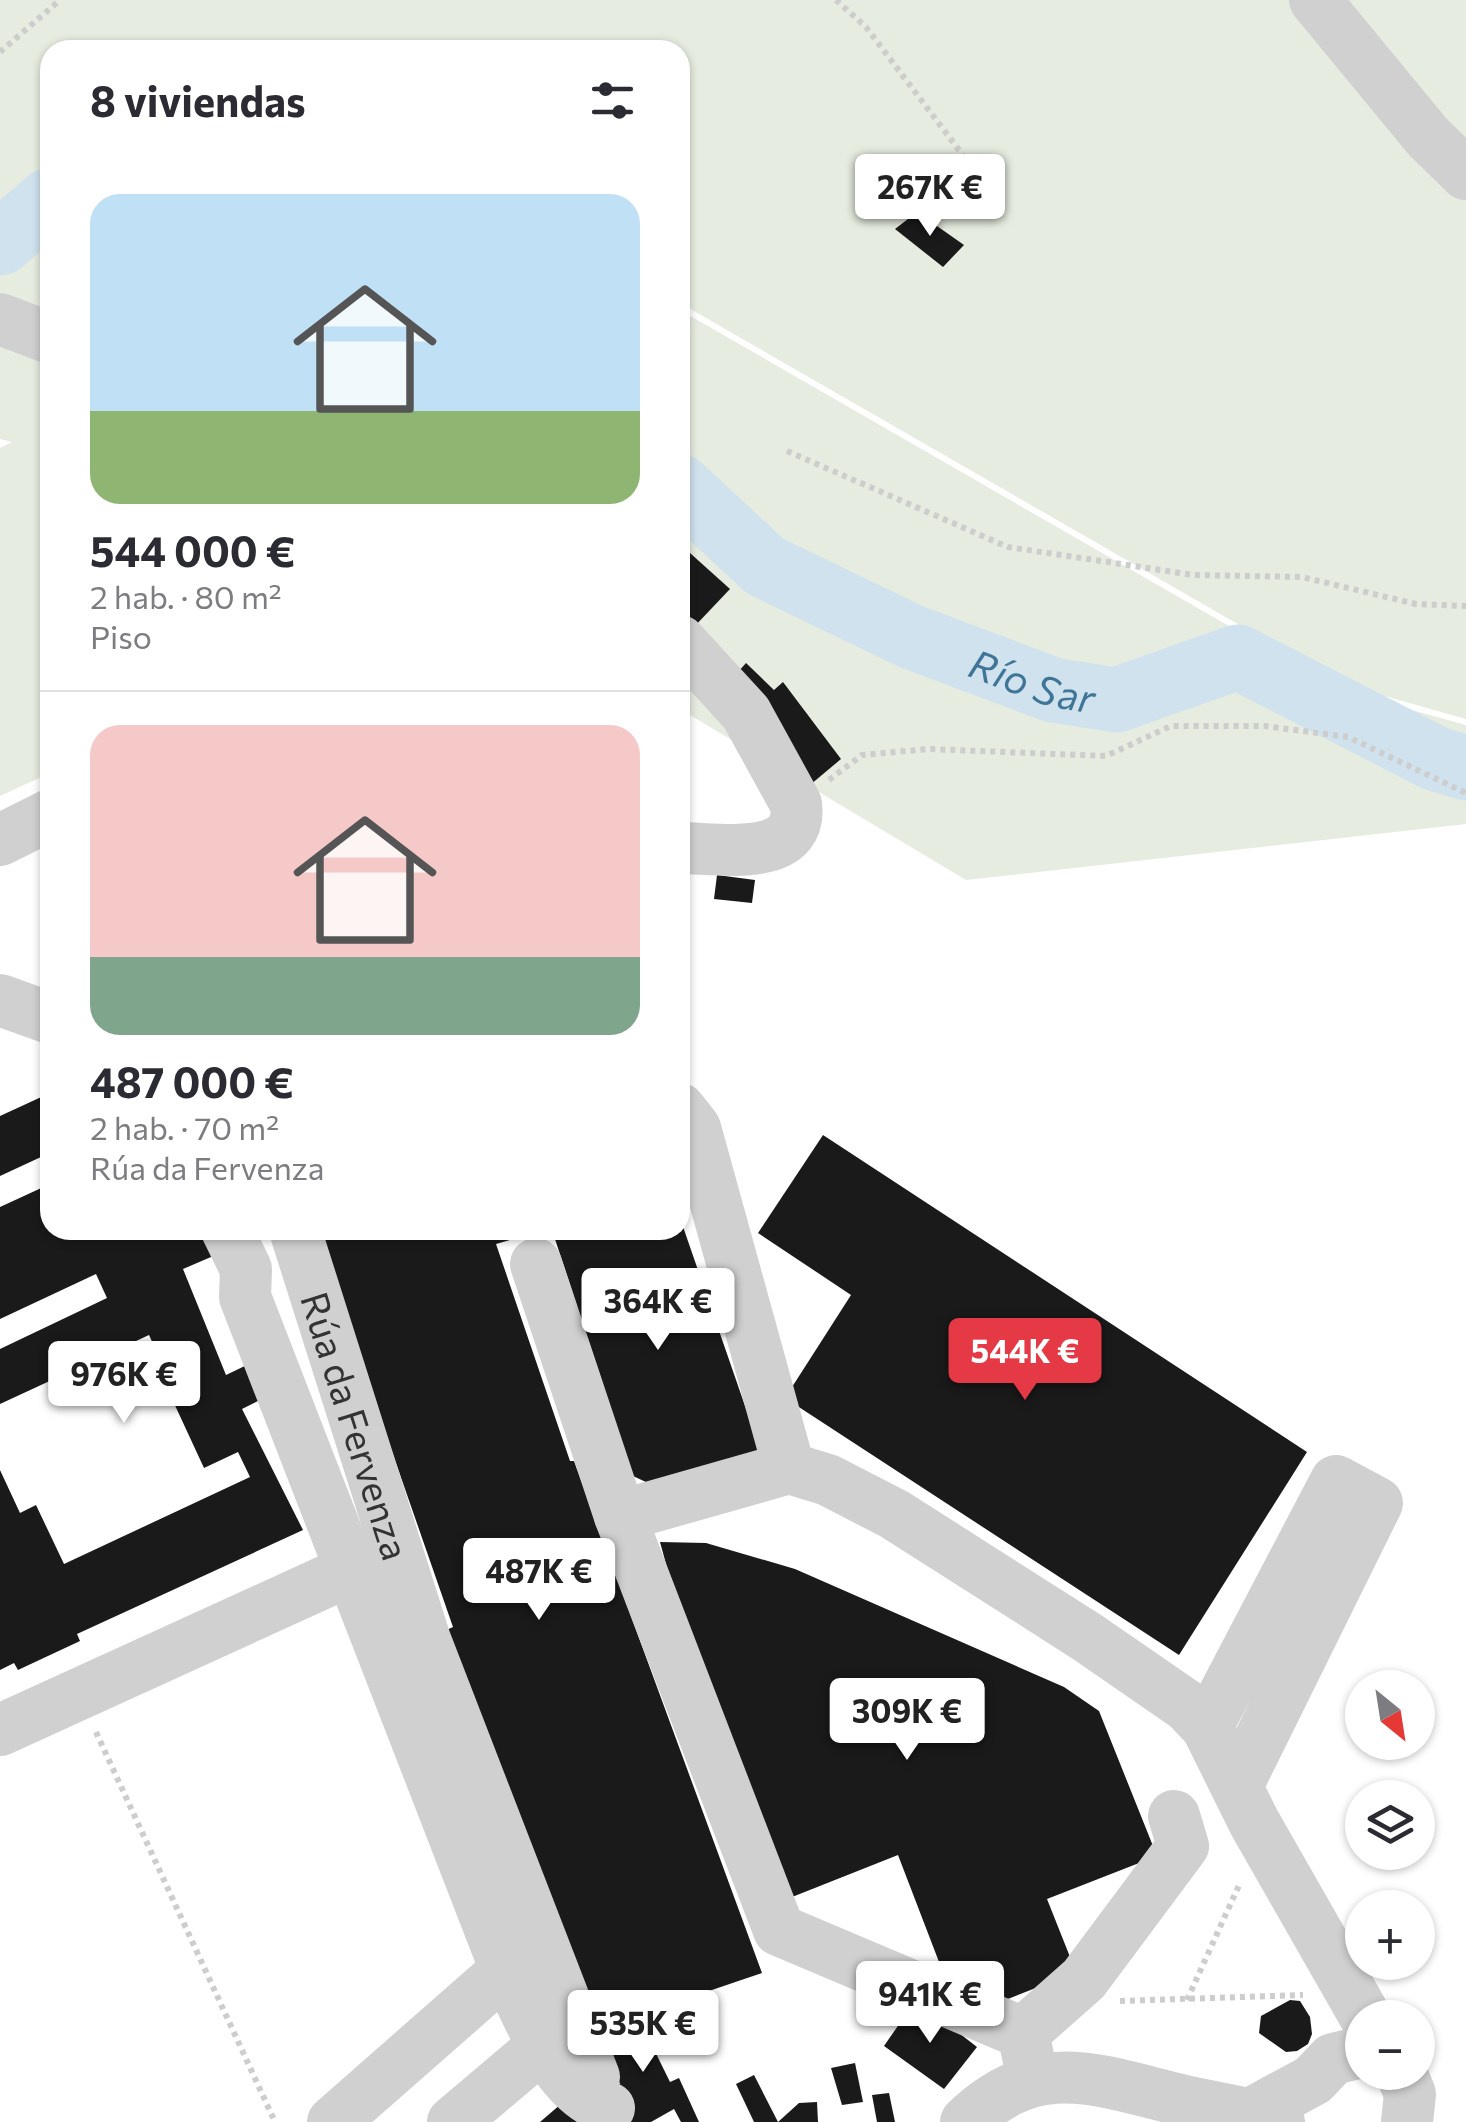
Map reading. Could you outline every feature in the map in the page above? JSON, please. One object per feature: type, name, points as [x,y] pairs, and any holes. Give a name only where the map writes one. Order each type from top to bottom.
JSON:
[{"type":"street","points":[[1315,0],[1428,137],[1466,174]]},
{"type":"street","points":[[0,319],[40,334]]},
{"type":"street","points":[[690,652],[746,713],[796,804],[798,821],[789,837],[770,847],[690,848]]},
{"type":"street","points":[[0,1000],[40,1014]]},
{"type":"street","points":[[690,1122],[695,1128],[789,1468]]},
{"type":"street","points":[[232,1240],[246,1269],[245,1297],[506,1970],[544,2044],[588,2102],[614,2115]]},
{"type":"street","name":"Rúa da Fervenza","points":[[299,1240],[425,1640],[614,2115]]},
{"type":"street","points":[[536,1264],[620,1516],[779,1930],[1028,2056],[1088,2078],[1266,2118],[1343,2044],[1237,1786],[1206,1726],[1186,1706],[1088,1637],[894,1514],[828,1480],[789,1468],[620,1516]]},
{"type":"street","points":[[1206,1726],[1336,1481],[1376,1504],[1237,1786]]},
{"type":"street","points":[[0,1730],[351,1570]]},
{"type":"street","points":[[966,2122],[1028,2056],[1183,1846],[1174,1816]]},
{"type":"street","points":[[334,2122],[506,1970]]},
{"type":"street","points":[[453,2122],[544,2044]]},
{"type":"path","points":[[0,52],[60,0]]},
{"type":"path","points":[[836,0],[866,27],[970,166]]},
{"type":"path","points":[[787,451],[1008,546],[1194,574],[1302,577],[1416,604],[1466,606]]},
{"type":"path","points":[[796,804],[862,754],[929,748],[1106,756],[1170,726],[1264,726],[1348,737],[1466,792]]},
{"type":"path","points":[[78,1694],[275,2122]]},
{"type":"path","points":[[1188,2000],[1241,1885],[1234,1872]]},
{"type":"path","points":[[1084,1979],[1102,2001],[1309,1995],[1343,2044]]},
{"type":"shaded area","points":[[0,0],[1466,0],[1466,719],[1342,684],[690,309],[690,40],[40,40],[40,778],[0,796],[0,448],[12,442],[0,439]]},
{"type":"shaded area","points":[[690,316],[1340,690],[1466,725],[1466,824],[966,880],[690,715]]},
{"type":"building","points":[[917,212],[964,245],[943,267],[895,229]]},
{"type":"building","points":[[690,553],[730,589],[693,628],[690,625]]},
{"type":"building","points":[[746,663],[774,690],[783,682],[841,759],[810,785],[730,681]]},
{"type":"building","points":[[717,875],[755,880],[752,903],[714,899]]},
{"type":"building","points":[[40,1098],[40,1157],[0,1176],[0,1116]]},
{"type":"building","points":[[823,1135],[1307,1452],[1179,1655],[785,1398],[851,1295],[758,1233]]},
{"type":"building","points":[[40,1189],[40,1240],[212,1240],[218,1254],[183,1269],[226,1375],[251,1363],[266,1397],[242,1409],[303,1530],[77,1634],[80,1641],[18,1670],[14,1663],[0,1670],[0,1470],[20,1513],[36,1505],[64,1564],[250,1477],[238,1452],[204,1468],[160,1373],[165,1370],[149,1335],[0,1404],[0,1349],[107,1298],[96,1274],[0,1319],[0,1207]]},
{"type":"building","points":[[318,1240],[510,1240],[496,1244],[570,1461],[574,1461],[762,1973],[647,2012],[640,1999],[580,2012],[440,1633],[453,1627]]},
{"type":"building","points":[[555,1240],[688,1240],[762,1455],[661,1489],[633,1476]]},
{"type":"building","points":[[660,1542],[706,1543],[795,1569],[1064,1687],[1099,1711],[1157,1856],[1047,1899],[1076,1972],[990,2006],[949,1988],[898,1855],[782,1901],[692,1659]]},
{"type":"building","points":[[1290,2000],[1300,2001],[1310,2017],[1312,2034],[1308,2044],[1286,2052],[1259,2033],[1261,2016]]},
{"type":"building","points":[[913,2004],[932,2012],[977,2047],[944,2089],[884,2046]]},
{"type":"building","points":[[637,2015],[670,2082],[679,2078],[699,2122],[681,2122],[674,2109],[651,2122],[631,2122],[612,2087],[620,2084],[597,2032]]},
{"type":"building","points":[[855,2063],[863,2102],[842,2105],[831,2068]]},
{"type":"building","points":[[754,2075],[778,2122],[754,2122],[736,2084]]},
{"type":"building","points":[[889,2093],[895,2122],[877,2122],[872,2095]]},
{"type":"building","points":[[568,2098],[590,2122],[540,2122]]},
{"type":"building","points":[[817,2102],[818,2122],[778,2122],[799,2103]]},
{"type":"waterway","name":"Río Sar","points":[[0,243],[40,209]]},
{"type":"waterway","name":"Río Sar","points":[[690,496],[765,566],[912,637],[1053,690],[1116,700],[1238,657],[1434,758],[1466,768]]}]
